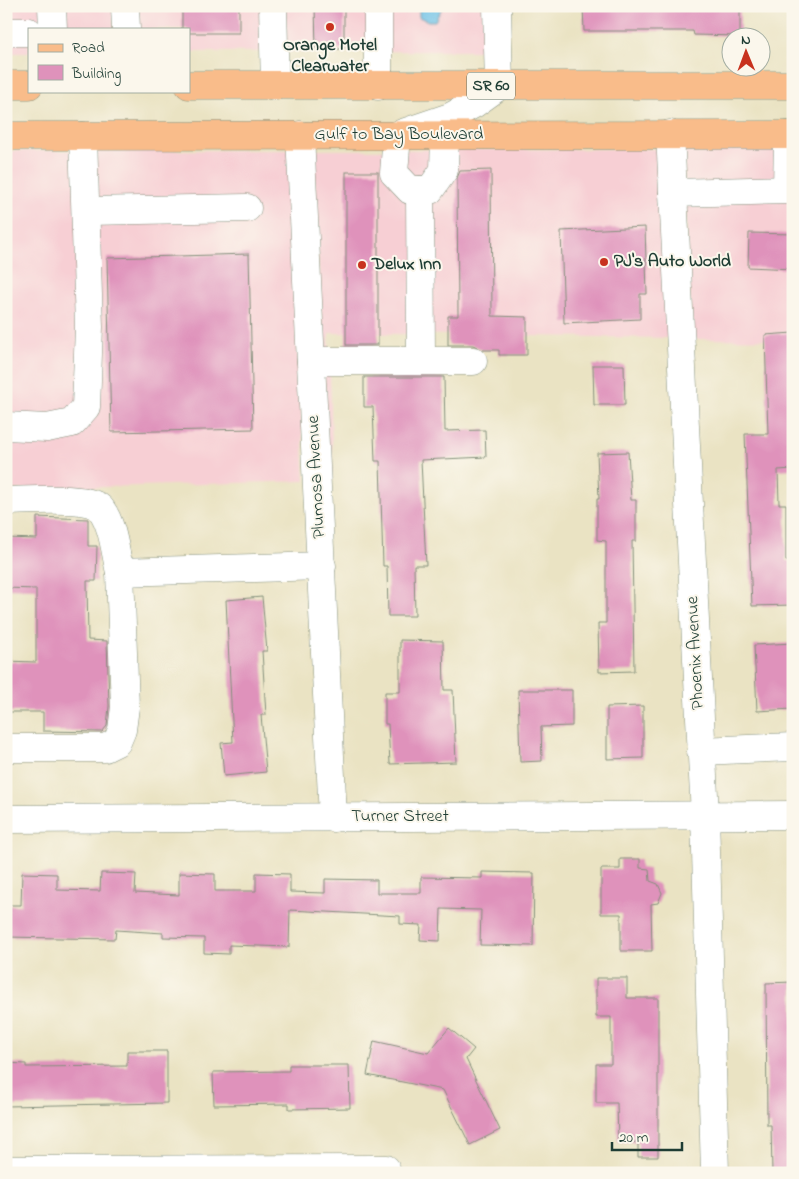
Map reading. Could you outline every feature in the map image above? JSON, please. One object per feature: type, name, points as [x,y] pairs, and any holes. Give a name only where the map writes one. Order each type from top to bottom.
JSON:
[{"type":"main road","points":[[6,85],[28,85]]},
{"type":"main road","name":"SR 60","points":[[190,86],[793,85]]},
{"type":"main road","name":"Gulf to Bay Boulevard","points":[[6,136],[790,135]]},
{"type":"street","points":[[52,6],[53,28]]},
{"type":"street","points":[[125,6],[126,28]]},
{"type":"street","points":[[273,6],[275,86]]},
{"type":"street","points":[[378,6],[378,86]]},
{"type":"street","points":[[445,135],[444,170],[430,190],[410,190],[394,173],[397,135],[450,117],[474,104],[499,86],[497,6]]},
{"type":"street","points":[[6,32],[28,32]]},
{"type":"street","name":"Phoenix Avenue","points":[[670,134],[704,816],[715,1173]]},
{"type":"street","points":[[673,193],[788,190],[790,135]]},
{"type":"street","points":[[6,426],[47,428],[72,422],[86,407],[89,327],[87,211],[83,136]]},
{"type":"street","name":"Plumosa Avenue","points":[[300,136],[333,818]]},
{"type":"street","points":[[420,190],[421,360]]},
{"type":"street","points":[[87,211],[246,208]]},
{"type":"street","points":[[312,362],[473,361]]},
{"type":"street","points":[[6,501],[83,501],[100,507],[107,519],[120,572],[125,708],[122,730],[117,742],[105,748],[6,748]]},
{"type":"street","points":[[120,572],[322,566]]},
{"type":"street","points":[[701,751],[793,747]]},
{"type":"street","name":"Turner Street","points":[[6,819],[793,815]]},
{"type":"street","points":[[6,1170],[386,1169]]},
{"type":"shaded area","points":[[6,6],[113,6],[114,28],[28,28],[28,53],[6,53]]},
{"type":"shaded area","points":[[137,6],[485,6],[486,51],[190,52],[190,28],[138,28]]},
{"type":"shaded area","points":[[683,148],[793,148],[793,340],[692,339]]},
{"type":"shaded area","points":[[659,149],[668,338],[329,333],[333,480],[329,480],[313,150]]},
{"type":"shaded area","points":[[288,150],[305,481],[6,490],[6,151]]},
{"type":"water","points":[[419,6],[443,6],[435,21],[428,21],[419,17]]},
{"type":"building","points":[[182,6],[239,6],[239,33],[190,33],[190,28],[182,28]]},
{"type":"building","name":"Orange Motel Clearwater","points":[[315,6],[344,6],[344,49],[316,49]]},
{"type":"building","points":[[583,6],[740,6],[740,28],[722,28],[722,36],[694,35],[693,31],[584,31]]},
{"type":"building","points":[[491,170],[492,316],[527,317],[527,355],[499,355],[499,350],[483,350],[473,345],[448,345],[448,316],[458,316],[457,178],[460,171]]},
{"type":"building","name":"Delux Inn","points":[[346,172],[378,172],[378,345],[346,345]]},
{"type":"building","name":"PJ's Auto World","points":[[645,227],[647,294],[640,294],[640,319],[564,323],[561,231]]},
{"type":"building","points":[[749,233],[793,234],[793,269],[748,267]]},
{"type":"building","points":[[249,254],[253,429],[111,432],[107,258]]},
{"type":"building","points":[[793,333],[793,469],[778,470],[779,504],[786,504],[786,561],[793,561],[793,605],[752,606],[745,434],[768,434],[765,335]]},
{"type":"building","points":[[593,365],[624,365],[625,405],[594,405]]},
{"type":"building","points":[[364,377],[444,377],[445,431],[485,430],[486,457],[421,460],[426,565],[414,565],[415,616],[388,616],[387,566],[383,566],[380,461],[375,461],[373,407],[364,407]]},
{"type":"building","points":[[628,452],[631,500],[636,500],[636,541],[632,541],[634,671],[599,672],[598,623],[606,623],[606,541],[597,540],[597,499],[599,499],[597,453]]},
{"type":"building","points":[[37,517],[88,519],[88,546],[97,546],[96,581],[87,581],[88,640],[107,641],[109,706],[107,726],[102,732],[43,731],[43,712],[6,712],[6,661],[36,662],[36,589],[6,588],[6,538],[37,539]]},
{"type":"building","points":[[262,597],[267,651],[262,651],[266,715],[261,715],[266,772],[224,776],[221,743],[233,742],[226,600]]},
{"type":"building","points":[[400,640],[443,641],[444,690],[453,690],[456,762],[390,764],[388,724],[385,724],[385,692],[400,692]]},
{"type":"building","points":[[793,643],[793,709],[757,711],[754,645]]},
{"type":"building","points":[[518,690],[572,690],[572,726],[541,727],[542,761],[520,762]]},
{"type":"building","points":[[643,706],[643,758],[607,759],[607,707]]},
{"type":"building","points":[[620,859],[640,859],[640,868],[649,869],[650,881],[658,884],[662,893],[658,903],[651,904],[652,951],[621,951],[621,914],[601,914],[601,869],[620,869]]},
{"type":"building","points":[[482,872],[534,873],[533,946],[480,945],[481,910],[441,909],[440,941],[420,940],[421,925],[400,924],[400,916],[290,910],[289,947],[229,945],[229,954],[204,953],[204,938],[163,937],[163,933],[116,930],[115,939],[6,937],[6,905],[21,905],[22,873],[57,874],[57,890],[100,891],[101,873],[136,874],[135,893],[179,895],[179,873],[215,874],[215,891],[256,891],[256,873],[290,874],[290,892],[325,893],[325,879],[377,880],[377,893],[421,893],[421,877],[482,878]]},
{"type":"building","points":[[596,978],[627,978],[627,998],[658,998],[658,1157],[638,1157],[638,1142],[618,1142],[617,1103],[596,1103],[596,1064],[611,1064],[611,1017],[596,1017]]},
{"type":"building","points":[[793,982],[793,1173],[772,1173],[771,1125],[767,1125],[766,983]]},
{"type":"building","points":[[449,1028],[474,1049],[466,1059],[500,1130],[470,1145],[443,1090],[367,1075],[374,1041],[428,1053]]},
{"type":"building","points":[[127,1051],[167,1051],[167,1103],[6,1106],[6,1063],[26,1064],[26,1067],[127,1066]]},
{"type":"building","points":[[289,1065],[349,1065],[350,1108],[289,1109],[289,1104],[214,1105],[213,1072],[289,1071]]},
{"type":"place","name":"Orange Motel Clearwater","points":[[330,27]]},
{"type":"place","name":"PJ's Auto World","points":[[604,262]]},
{"type":"place","name":"Delux Inn","points":[[362,265]]}]
